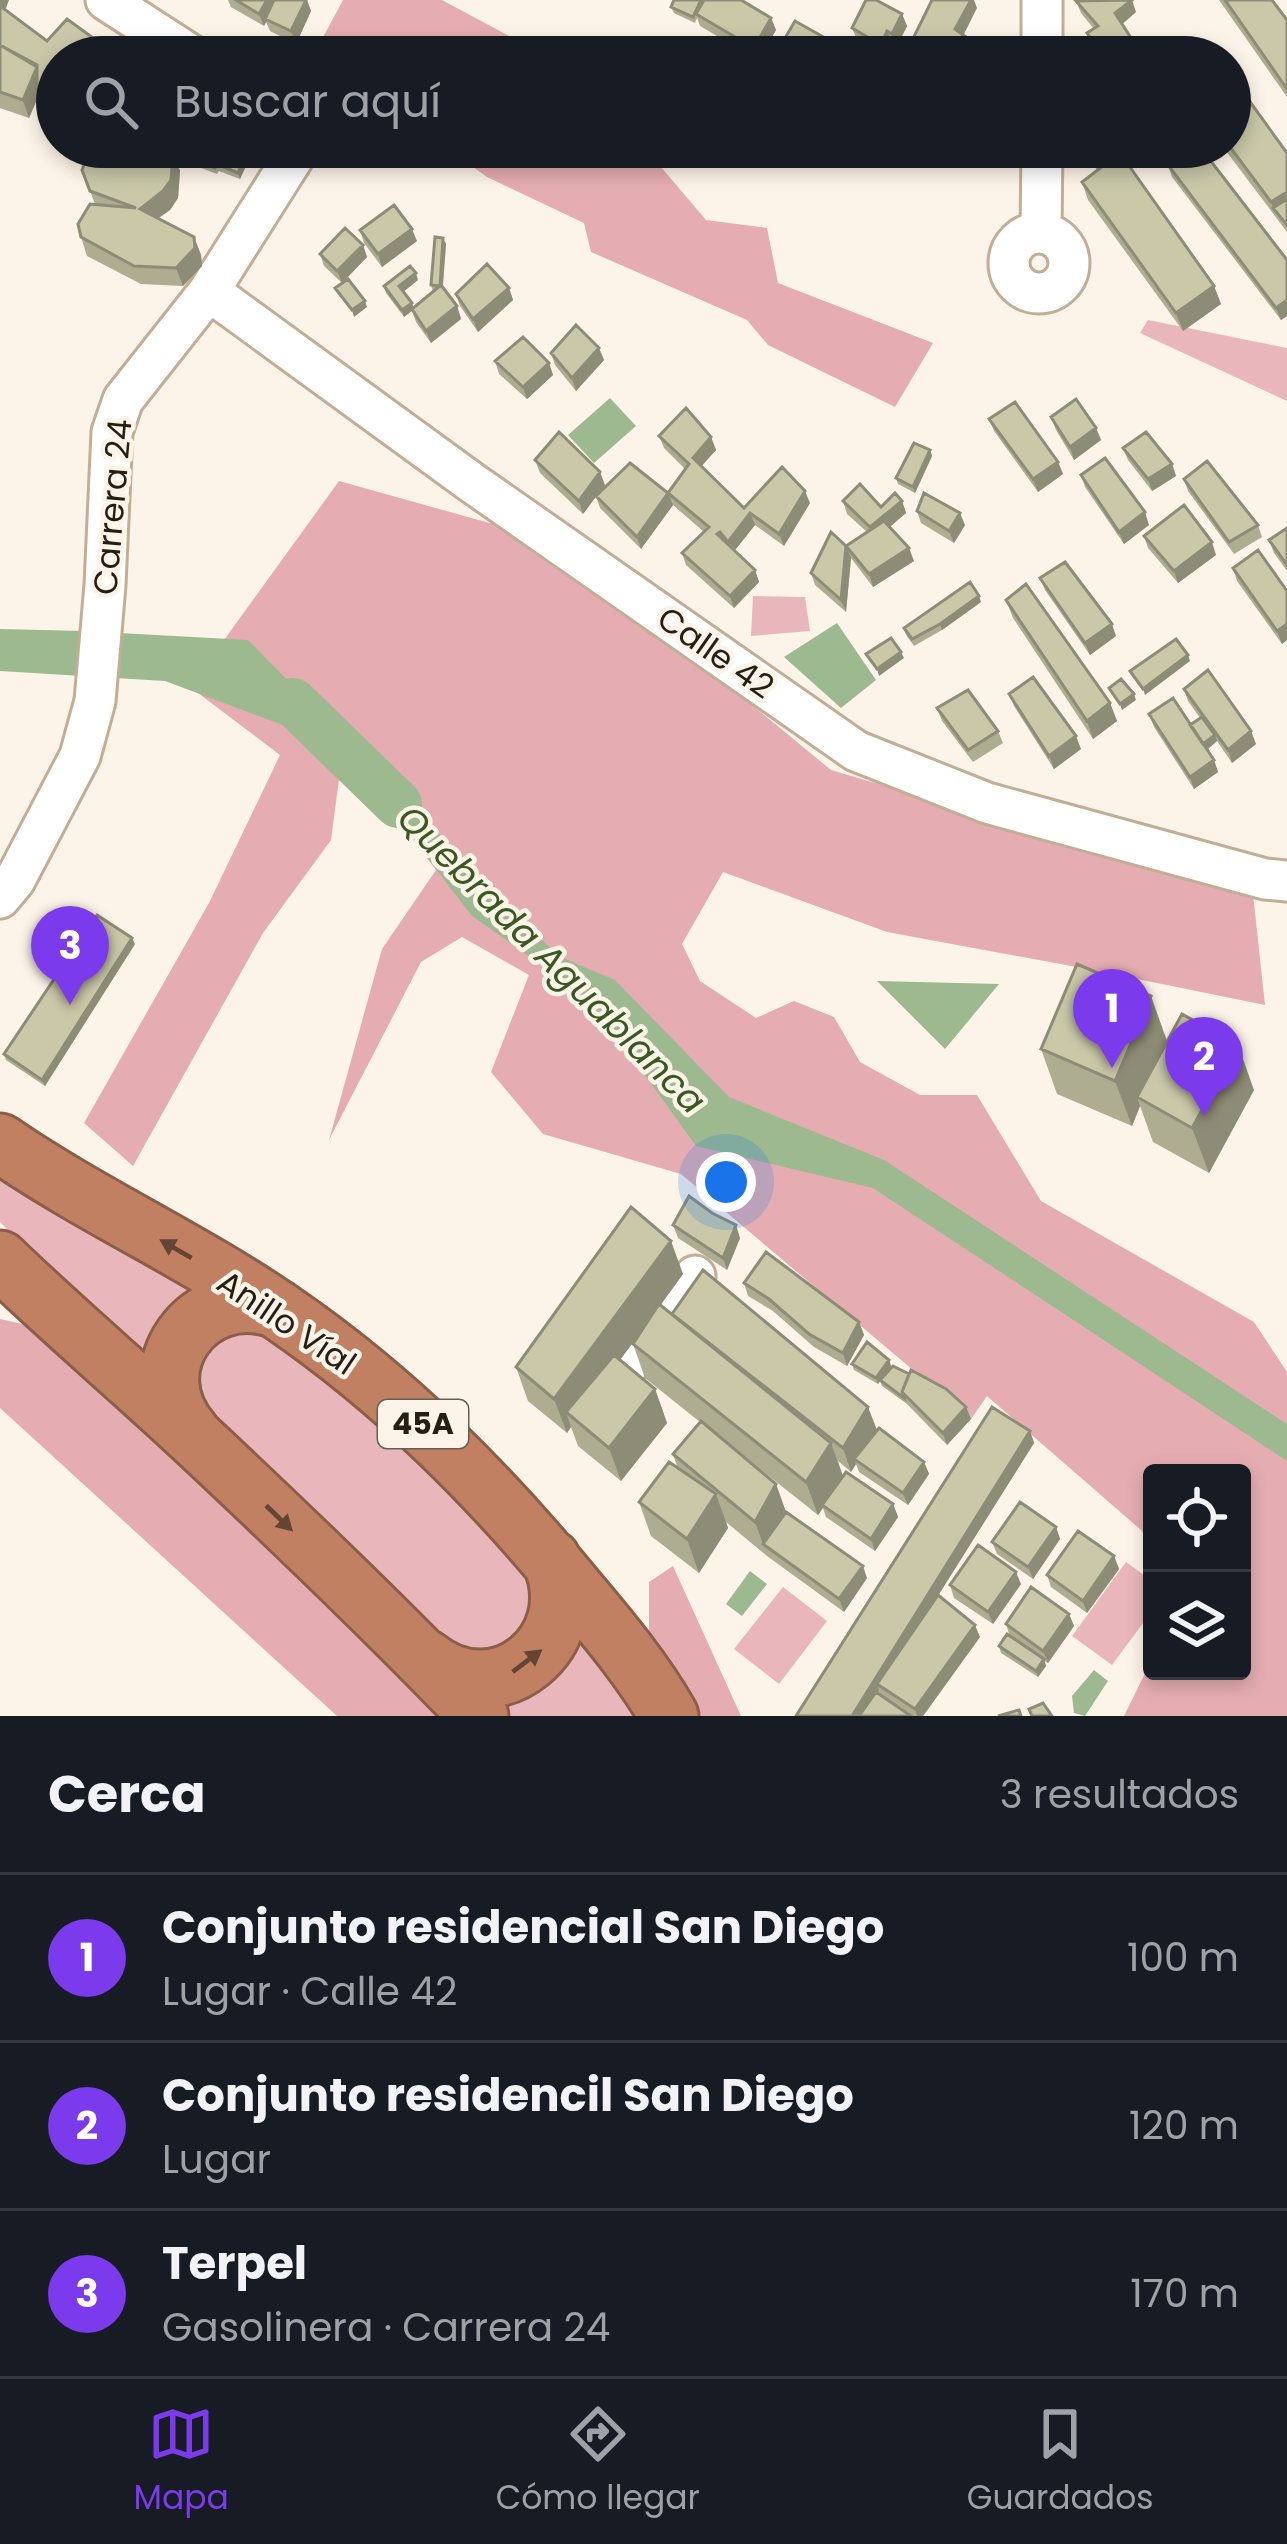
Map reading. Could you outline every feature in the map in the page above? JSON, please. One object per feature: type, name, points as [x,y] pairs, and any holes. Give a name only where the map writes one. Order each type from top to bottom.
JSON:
[{"type":"highway","name":"Anillo Víal","points":[[0,1144],[277,1309],[423,1424],[550,1559],[669,1716]]},
{"type":"highway","points":[[0,1260],[194,1437],[479,1716]]},
{"type":"highway","points":[[194,1437],[178,1415],[170,1390],[171,1363],[182,1338],[200,1318],[224,1306],[251,1302],[277,1309]]},
{"type":"highway","points":[[422,1657],[454,1676],[477,1680],[502,1677],[524,1666],[549,1641],[558,1618],[559,1582],[550,1559]]},
{"type":"street","points":[[106,0],[162,36]]},
{"type":"street","points":[[1042,0],[1042,36]]},
{"type":"street","name":"Carrera 24","points":[[0,898],[15,880],[80,755],[95,701],[112,432],[123,400],[209,291],[286,168]]},
{"type":"street","points":[[1041,233],[1042,168]]},
{"type":"street","name":"Calle 42","points":[[209,291],[471,482],[856,751],[987,803],[1265,879],[1287,880]]},
{"type":"street","points":[[622,1373],[695,1276]]},
{"type":"street","points":[[0,1304],[40,1310],[64,1322]]},
{"type":"shaded area","points":[[343,0],[442,0],[509,36],[324,36]]},
{"type":"shaded area","points":[[474,168],[662,168],[706,220],[767,228],[778,283],[933,343],[895,407],[768,345],[747,320],[591,252],[584,223]]},
{"type":"shaded area","points":[[1148,320],[1287,348],[1287,401],[1140,333]]},
{"type":"shaded area","points":[[339,481],[493,524],[558,556],[831,770],[1253,894],[1265,1005],[887,932],[723,872],[682,944],[700,981],[756,1018],[794,1001],[834,1017],[860,1062],[920,1095],[977,1095],[1041,1201],[1254,1322],[1287,1372],[1287,1716],[1124,1716],[1143,1677],[1251,1680],[1251,1464],[1143,1464],[1143,1533],[987,1396],[971,1419],[681,1174],[543,1134],[491,1072],[529,975],[462,937],[421,962],[329,1140],[382,949],[436,870],[343,749],[331,840],[263,933],[133,1166],[84,1123],[209,903],[280,755],[190,687]]},
{"type":"shaded area","points":[[753,596],[805,597],[810,631],[751,636]]},
{"type":"shaded area","points":[[0,1158],[218,1284],[153,1378],[0,1222]]},
{"type":"shaded area","points":[[0,1319],[40,1328],[463,1716],[337,1716],[0,1408]]},
{"type":"shaded area","points":[[239,1321],[289,1331],[537,1567],[539,1625],[490,1653],[453,1647],[416,1622],[195,1403],[191,1362]]},
{"type":"shaded area","points":[[1126,1562],[1143,1574],[1143,1623],[1112,1665],[1072,1636]]},
{"type":"shaded area","points":[[673,1566],[741,1716],[686,1716],[676,1695],[682,1677],[649,1633],[649,1582]]},
{"type":"shaded area","points":[[783,1587],[827,1621],[779,1684],[734,1649]]},
{"type":"shaded area","points":[[584,1620],[652,1716],[507,1716],[484,1693]]},
{"type":"water","points":[[610,398],[636,426],[594,463],[568,435]]},
{"type":"water","points":[[837,623],[876,680],[841,708],[784,657]]},
{"type":"water","points":[[0,629],[248,640],[558,956],[615,980],[729,1097],[884,1160],[1287,1424],[1287,1461],[873,1188],[696,1146],[591,1000],[472,916],[342,747],[165,681],[0,671]]},
{"type":"water","points":[[877,981],[999,984],[945,1049]]},
{"type":"water","points":[[750,1571],[767,1584],[742,1616],[726,1604]]},
{"type":"water","points":[[1094,1670],[1108,1681],[1085,1716],[1074,1713],[1072,1696]]},
{"type":"building","points":[[236,0],[267,0],[259,14]]},
{"type":"building","points":[[274,0],[306,0],[291,31],[265,19]]},
{"type":"building","points":[[674,0],[701,0],[693,17],[671,7]]},
{"type":"building","points":[[704,0],[741,0],[771,18],[761,36],[734,36],[696,14]]},
{"type":"building","points":[[866,0],[876,0],[902,14],[892,34],[887,31],[885,36],[866,36],[852,28]]},
{"type":"building","points":[[932,0],[971,0],[955,29],[965,36],[914,36]]},
{"type":"building","points":[[1132,0],[1115,13],[1130,36],[1089,36],[1098,26],[1076,1]]},
{"type":"building","points":[[1225,0],[1272,0],[1287,20],[1287,89],[1251,36]]},
{"type":"building","points":[[0,6],[40,36],[36,36],[36,64],[0,45]]},
{"type":"building","points":[[67,19],[90,36],[52,36]]},
{"type":"building","points":[[795,21],[822,36],[786,36]]},
{"type":"building","points":[[0,45],[36,69],[23,100],[0,92]]},
{"type":"building","points":[[1251,103],[1287,153],[1287,192],[1271,202],[1246,168],[1251,168]]},
{"type":"building","points":[[172,168],[163,191],[140,209],[194,237],[195,248],[176,268],[134,266],[81,237],[78,224],[90,204],[136,208],[90,191],[82,170]]},
{"type":"building","points":[[1100,168],[1131,168],[1214,286],[1176,313],[1082,182]]},
{"type":"building","points":[[1170,168],[1216,168],[1287,260],[1287,300],[1276,308]]},
{"type":"building","points":[[1287,199],[1287,225],[1273,208]]},
{"type":"building","points":[[394,205],[412,229],[378,254],[360,230]]},
{"type":"building","points":[[345,228],[363,245],[337,271],[320,254]]},
{"type":"building","points":[[435,237],[443,238],[440,286],[431,285]]},
{"type":"building","points":[[487,264],[509,288],[473,319],[456,294]]},
{"type":"building","points":[[410,266],[416,273],[399,286],[412,303],[402,310],[384,286]]},
{"type":"building","points":[[348,279],[365,301],[352,310],[335,288]]},
{"type":"building","points":[[441,285],[457,306],[426,331],[412,309]]},
{"type":"building","points":[[576,325],[599,348],[572,378],[551,353]]},
{"type":"building","points":[[523,337],[549,363],[523,387],[495,361]]},
{"type":"building","points":[[1076,399],[1096,428],[1070,447],[1051,417]]},
{"type":"building","points":[[1015,402],[1058,462],[1033,479],[989,419]]},
{"type":"building","points":[[686,408],[711,437],[693,458],[744,508],[782,467],[805,491],[779,534],[750,513],[728,542],[717,534],[755,570],[730,596],[682,553],[709,527],[668,493],[689,464],[659,436]]},
{"type":"building","points":[[559,432],[600,472],[579,501],[535,460]]},
{"type":"building","points":[[1146,432],[1172,464],[1148,479],[1123,448]]},
{"type":"building","points":[[914,443],[930,450],[913,487],[896,478]]},
{"type":"building","points":[[1105,458],[1145,512],[1119,532],[1081,475]]},
{"type":"building","points":[[1207,461],[1258,525],[1229,542],[1184,479]]},
{"type":"building","points":[[630,463],[668,493],[637,537],[596,496]]},
{"type":"building","points":[[860,484],[881,507],[895,493],[902,501],[870,527],[843,501]]},
{"type":"building","points":[[924,493],[960,513],[949,531],[917,511]]},
{"type":"building","points":[[1184,505],[1212,542],[1174,571],[1144,536]]},
{"type":"building","points":[[884,521],[909,548],[869,574],[846,546]]},
{"type":"building","points":[[1287,528],[1287,565],[1269,540]]},
{"type":"building","points":[[831,532],[846,546],[841,600],[811,573]]},
{"type":"building","points":[[1258,550],[1287,591],[1287,624],[1277,631],[1233,568]]},
{"type":"building","points":[[1065,562],[1112,624],[1085,643],[1040,578]]},
{"type":"building","points":[[970,582],[979,596],[912,639],[904,628]]},
{"type":"building","points":[[1026,584],[1110,703],[1087,721],[1006,600]]},
{"type":"building","points":[[891,638],[901,652],[877,669],[866,654]]},
{"type":"building","points":[[1176,639],[1188,655],[1143,689],[1130,671]]},
{"type":"building","points":[[1208,670],[1251,731],[1228,750],[1184,689]]},
{"type":"building","points":[[1033,677],[1076,736],[1049,756],[1009,694]]},
{"type":"building","points":[[1121,679],[1134,694],[1120,704],[1109,688]]},
{"type":"building","points":[[968,690],[998,731],[968,750],[937,708]]},
{"type":"building","points":[[1173,698],[1214,760],[1190,777],[1149,714]]},
{"type":"building","points":[[1202,717],[1215,735],[1203,744],[1190,725]]},
{"type":"building","points":[[97,915],[132,938],[42,1080],[4,1054]]},
{"type":"building","points":[[1077,964],[1151,996],[1115,1081],[1041,1049]]},
{"type":"building","points":[[1182,1014],[1238,1045],[1192,1128],[1137,1097]]},
{"type":"building","points":[[689,1196],[736,1225],[723,1258],[673,1225]]},
{"type":"building","points":[[631,1207],[671,1241],[554,1399],[516,1367]]},
{"type":"building","points":[[766,1252],[859,1322],[843,1353],[809,1334],[744,1283]]},
{"type":"building","points":[[703,1270],[868,1407],[843,1448],[672,1314]]},
{"type":"building","points":[[659,1304],[831,1443],[806,1482],[633,1344]]},
{"type":"building","points":[[867,1342],[889,1360],[876,1378],[852,1364]]},
{"type":"building","points":[[614,1355],[655,1389],[609,1448],[566,1412]]},
{"type":"building","points":[[893,1366],[909,1374],[904,1398],[880,1380]]},
{"type":"building","points":[[911,1370],[946,1389],[966,1407],[943,1433],[902,1392]]},
{"type":"building","points":[[992,1407],[1030,1431],[852,1716],[796,1716]]},
{"type":"building","points":[[701,1421],[776,1484],[755,1522],[673,1454]]},
{"type":"building","points":[[879,1428],[924,1462],[903,1493],[854,1459]]},
{"type":"building","points":[[669,1462],[716,1494],[687,1539],[639,1502]]},
{"type":"building","points":[[846,1472],[893,1504],[871,1539],[822,1505]]},
{"type":"building","points":[[1020,1502],[1056,1527],[1028,1567],[992,1542]]},
{"type":"building","points":[[786,1512],[863,1566],[839,1599],[763,1544]]},
{"type":"building","points":[[1078,1531],[1114,1556],[1083,1601],[1047,1575]]},
{"type":"building","points":[[978,1545],[1016,1572],[988,1612],[950,1585]]},
{"type":"building","points":[[1031,1587],[1069,1614],[1043,1651],[1006,1624]]},
{"type":"building","points":[[938,1595],[975,1625],[915,1709],[877,1684]]},
{"type":"building","points":[[1007,1634],[1044,1659],[1036,1671],[999,1646]]},
{"type":"building","points":[[876,1692],[911,1716],[859,1716]]},
{"type":"building","points":[[1043,1703],[1052,1716],[1032,1716],[1029,1709]]},
{"type":"waterway","name":"Quebrada Aguablanca","points":[[293,702],[398,804]]},
{"type":"place","name":"Terpel","points":[[70,1005]]},
{"type":"place","name":"Conjunto residencial San Diego","points":[[1112,1068]]},
{"type":"place","name":"Conjunto residencil San Diego","points":[[1204,1116]]}]
